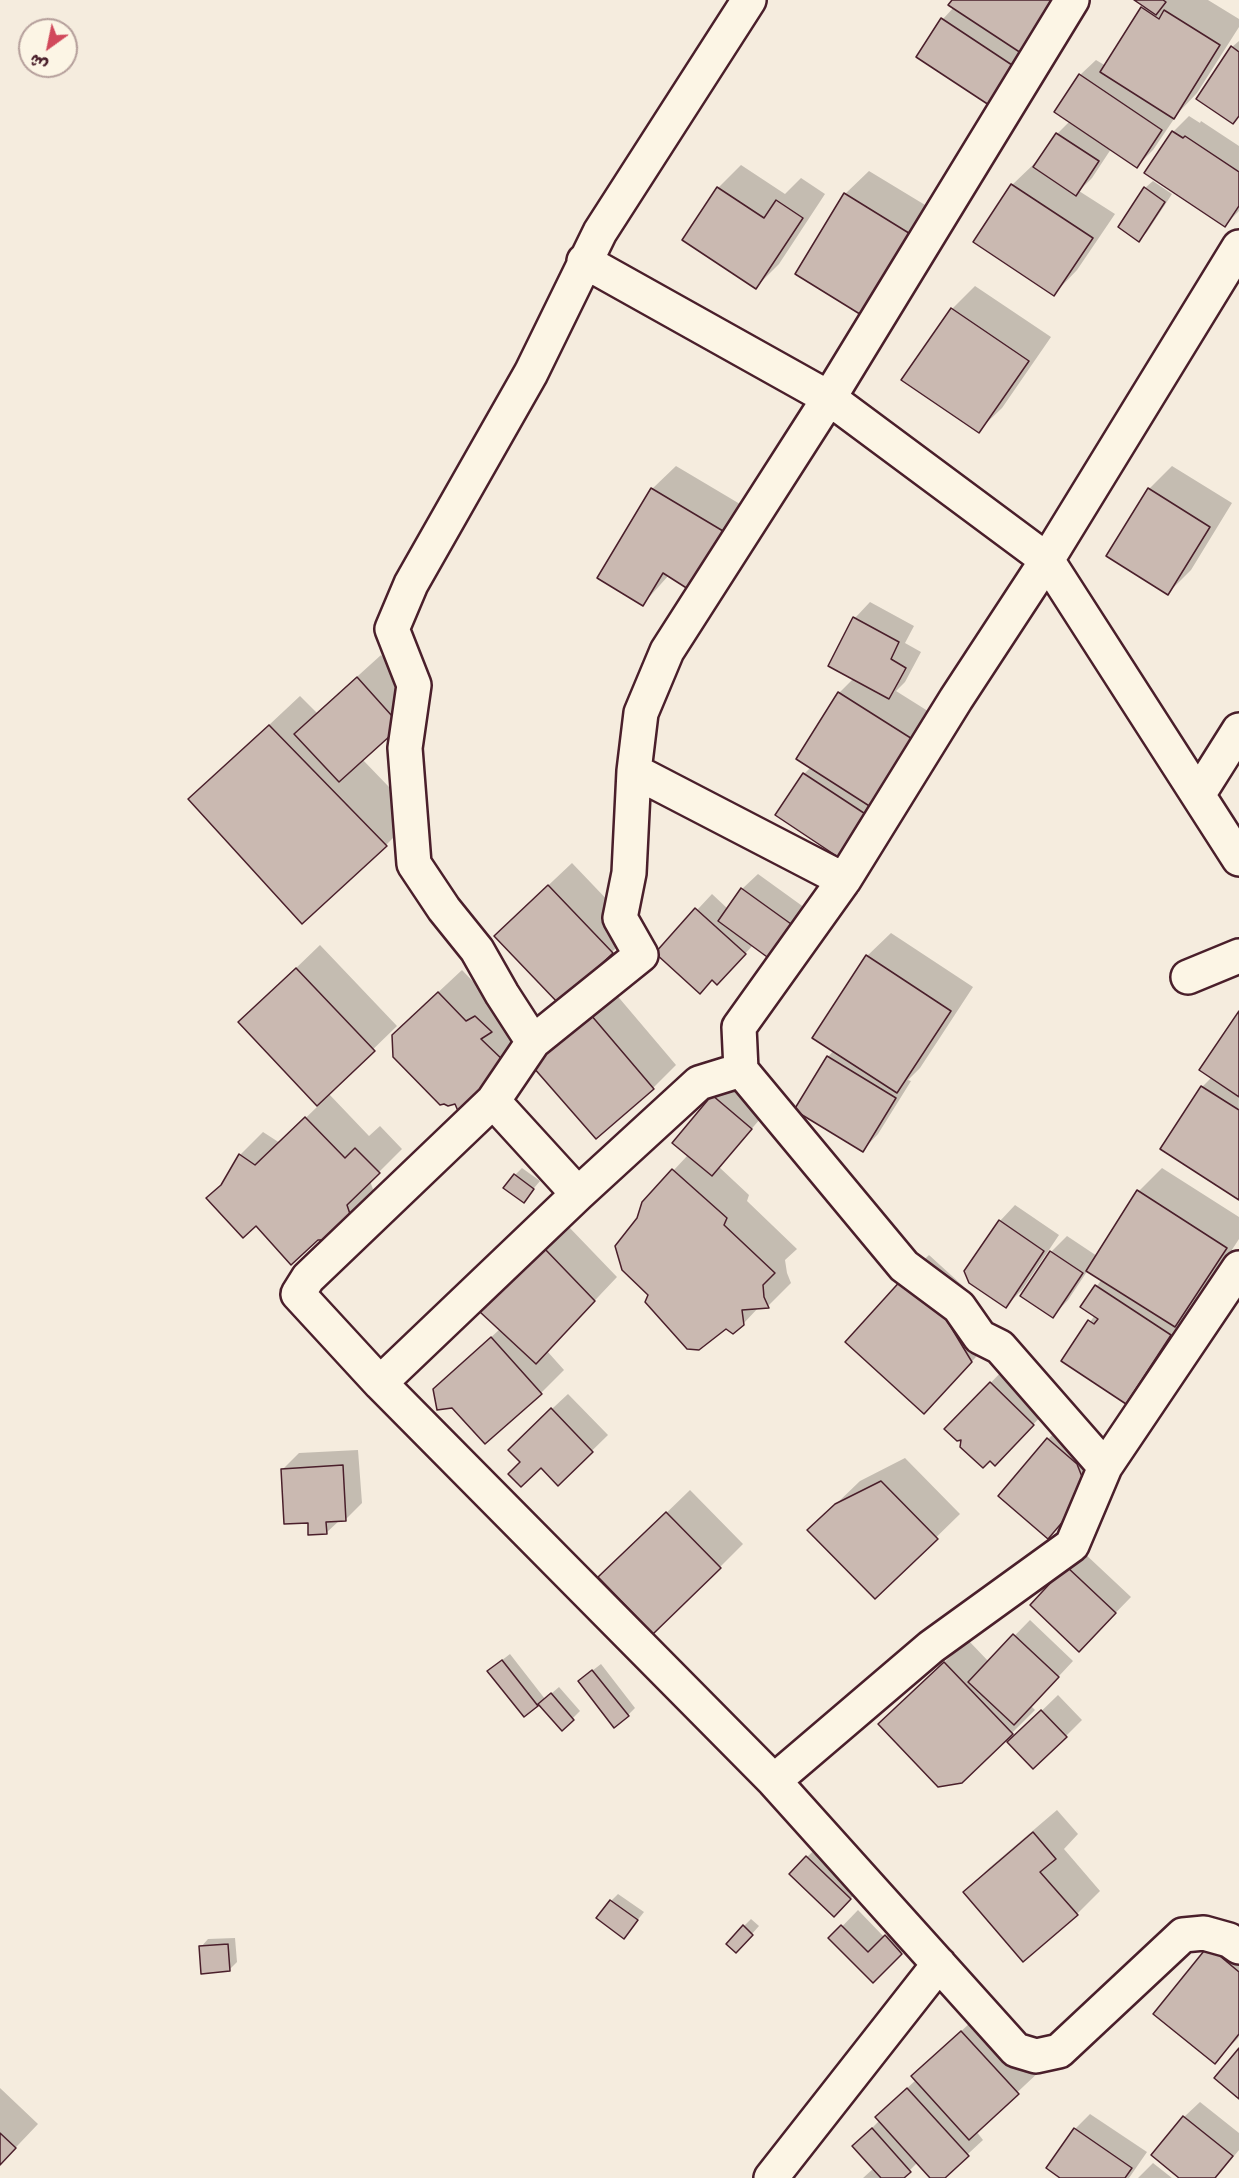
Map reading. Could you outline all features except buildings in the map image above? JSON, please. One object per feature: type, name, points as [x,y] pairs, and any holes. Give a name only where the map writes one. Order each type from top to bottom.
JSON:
[{"type":"street","points":[[533,1042],[477,950],[444,909],[414,864],[405,748],[414,685],[392,629],[411,584],[531,373],[600,232],[749,0]]},
{"type":"street","points":[[1072,0],[829,398],[667,651],[641,713],[634,771],[629,873],[620,918],[641,955],[533,1042],[493,1101],[308,1278],[298,1294],[380,1383],[774,1781],[1016,2050],[1036,2056],[1059,2051],[1183,1935],[1204,1933],[1229,1940],[1239,1947]]},
{"type":"street","points":[[1105,1467],[1000,1347],[980,1337],[959,1307],[904,1266],[741,1070],[739,1027],[844,880],[956,699],[1047,560],[1239,247]]},
{"type":"street","points":[[584,261],[829,398],[1047,560],[1239,859]]},
{"type":"street","points":[[1198,795],[1239,730]]},
{"type":"street","points":[[634,771],[844,880]]},
{"type":"street","points":[[1188,977],[1239,956]]},
{"type":"street","points":[[380,1383],[578,1194],[699,1083],[741,1070]]},
{"type":"street","points":[[493,1101],[578,1194]]},
{"type":"street","points":[[774,1781],[931,1647],[1072,1545],[1105,1467],[1238,1269]]},
{"type":"street","points":[[771,2178],[939,1964]]}]
